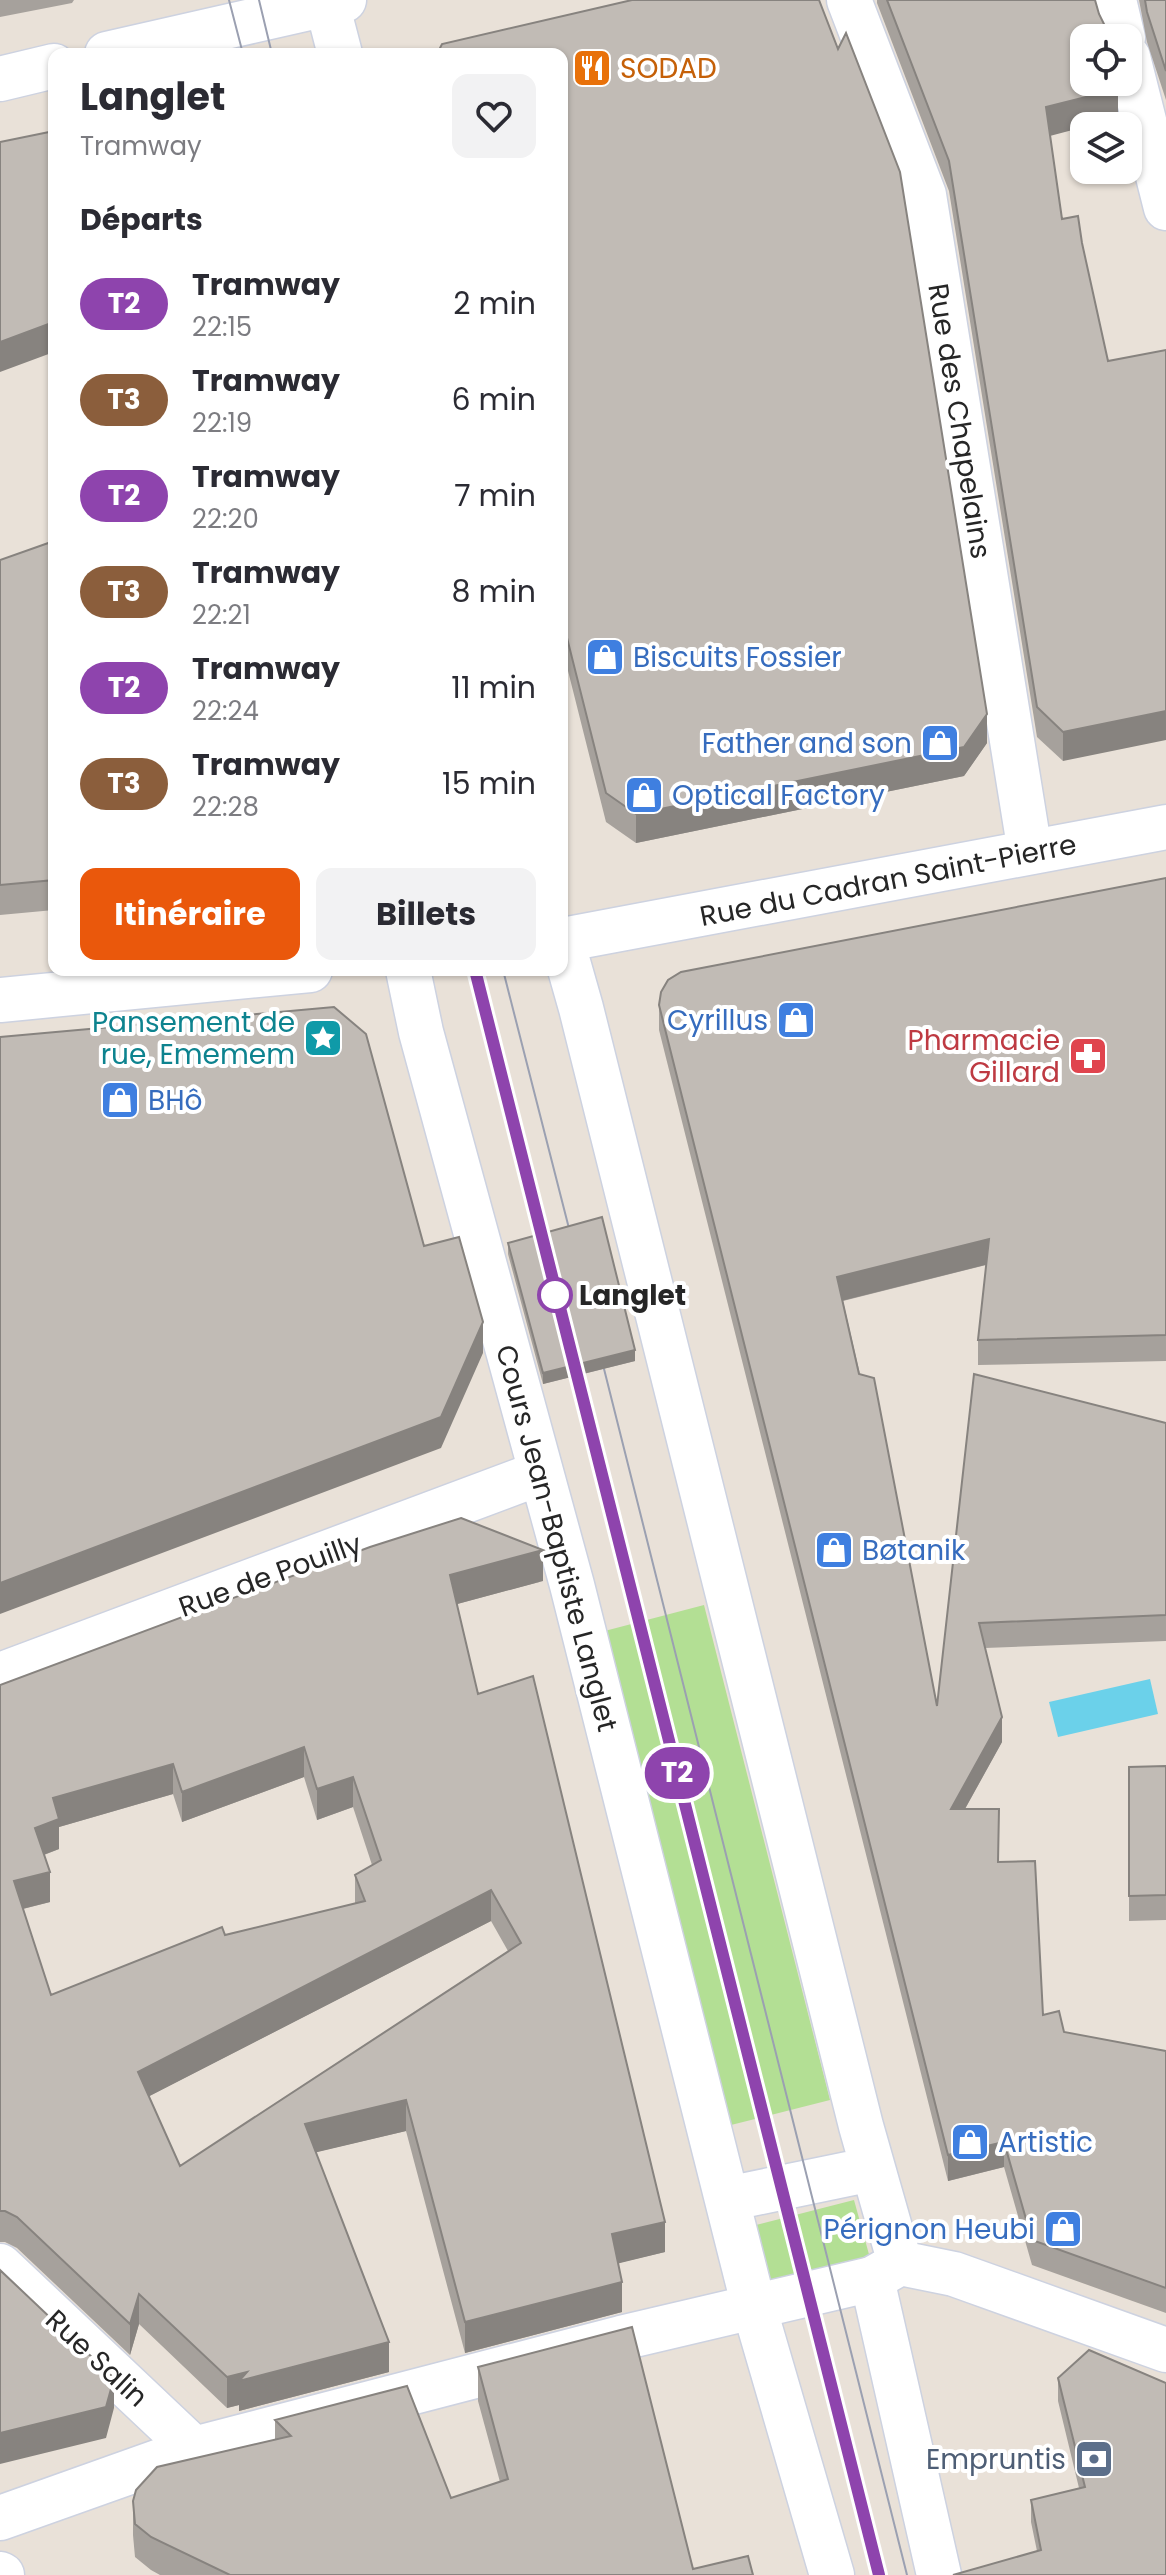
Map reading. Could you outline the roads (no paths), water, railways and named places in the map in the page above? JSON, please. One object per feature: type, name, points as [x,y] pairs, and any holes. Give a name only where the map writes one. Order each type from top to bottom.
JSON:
[{"type":"street","name":"Rue des Chapelains","points":[[849,0],[924,195],[1030,852]]},
{"type":"street","points":[[1114,0],[1120,24]]},
{"type":"street","points":[[126,48],[183,30],[332,1],[339,48]]},
{"type":"street","points":[[0,79],[48,67]]},
{"type":"street","points":[[1138,96],[1166,208]]},
{"type":"street","name":"Rue du Cadran Saint-Pierre","points":[[568,939],[1166,827]]},
{"type":"street","points":[[568,962],[872,2169],[886,2271],[939,2575]]},
{"type":"street","points":[[0,1000],[248,976]]},
{"type":"street","name":"Cours Jean-Baptiste Langlet","points":[[409,976],[421,1032],[572,1585],[754,2307],[832,2575]]},
{"type":"street","name":"Rue de Pouilly","points":[[0,1675],[540,1473]]},
{"type":"street","points":[[727,2199],[872,2169]]},
{"type":"street","name":"Rue Salin","points":[[0,2266],[194,2449]]},
{"type":"street","points":[[0,2518],[194,2449],[886,2271],[954,2274],[1166,2350]]},
{"type":"water","points":[[1150,1679],[1158,1714],[1058,1737],[1049,1702]]},
{"type":"tram line","points":[[229,0],[241,48]]},
{"type":"tram line","points":[[259,0],[271,48]]},
{"type":"tram line","points":[[476,976],[546,1257]]},
{"type":"tram line","name":"T2","points":[[476,976],[879,2575]]},
{"type":"tram line","points":[[505,976],[574,1248]]},
{"type":"tram line","points":[[599,1349],[907,2575]]},
{"type":"tram line","points":[[570,1354],[879,2575]]},
{"type":"place","name":"SODAD","points":[[592,68]]},
{"type":"place","name":"Biscuits Fossier","points":[[605,657]]},
{"type":"place","name":"Father and son","points":[[940,743]]},
{"type":"place","name":"Optical Factory","points":[[644,795]]},
{"type":"place","name":"Cyrillus","points":[[796,1020]]},
{"type":"place","name":"Pansement de rue, Ememem","points":[[323,1038]]},
{"type":"place","name":"Pharmacie Gillard","points":[[1088,1056]]},
{"type":"place","name":"BHô","points":[[120,1100]]},
{"type":"place","name":"Langlet","points":[[555,1295]]},
{"type":"place","name":"Bøtanik","points":[[834,1550]]},
{"type":"place","name":"Artistic","points":[[970,2142]]},
{"type":"place","name":"Pérignon Heubi","points":[[1063,2229]]},
{"type":"place","name":"Empruntis","points":[[1094,2459]]}]
